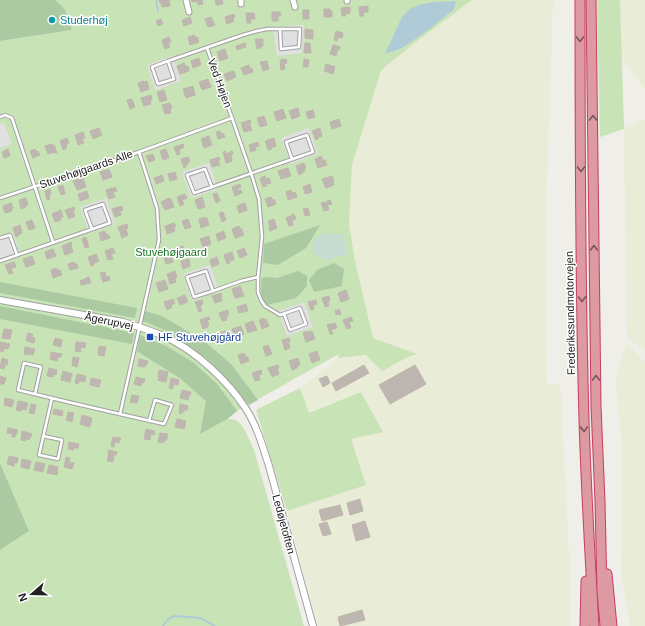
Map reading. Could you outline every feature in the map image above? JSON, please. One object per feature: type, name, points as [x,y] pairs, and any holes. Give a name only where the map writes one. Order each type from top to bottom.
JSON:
[{"type":"highway","name":"Frederikssundmotorvejen","points":[[580,0],[582,323],[587,498],[594,626]]},
{"type":"highway","points":[[591,0],[596,390],[602,591],[605,626]]},
{"type":"highway","points":[[585,626],[587,498]]},
{"type":"highway","points":[[600,501],[612,626]]},
{"type":"street","points":[[186,0],[188,12]]},
{"type":"street","points":[[293,0],[295,7]]},
{"type":"street","name":"Ågerupvej","points":[[0,300],[123,322],[165,337],[184,347],[219,377],[233,392],[253,423]]},
{"type":"street","name":"Ledøjetoften","points":[[253,423],[268,466],[313,626]]},
{"type":"lane","name":"Ved Højen","points":[[168,61],[174,79],[158,84],[152,67],[168,61],[243,35],[268,29],[280,29],[300,29],[299,47],[281,49],[280,29]]},
{"type":"lane","name":"Ved Højen","points":[[207,48],[259,199],[262,237],[258,292],[265,306],[280,315],[284,314]]},
{"type":"lane","name":"Stuvehøjgaards Alle","points":[[0,117],[5,115],[12,118],[53,243]]},
{"type":"lane","name":"Stuvehøjgaards Alle","points":[[0,198],[139,152],[232,118]]},
{"type":"lane","points":[[212,187],[206,168],[187,175],[194,193],[212,187],[313,152],[307,135],[286,142],[292,159]]},
{"type":"lane","name":"Stuvehøjgaards Alle","points":[[120,414],[159,240],[157,208],[139,152]]},
{"type":"lane","points":[[0,261],[110,223],[103,204],[85,210],[92,229]]},
{"type":"lane","points":[[0,238],[10,235],[17,255]]},
{"type":"lane","points":[[213,290],[206,271],[187,277],[194,297],[241,281],[258,277]]},
{"type":"lane","points":[[300,308],[306,324],[290,330],[284,314],[300,308]]},
{"type":"lane","points":[[35,394],[41,367],[24,363],[18,390],[149,421],[164,424],[172,404],[155,400],[149,421]]},
{"type":"lane","points":[[43,436],[62,440],[58,459],[39,455],[43,436],[52,398]]},
{"type":"green space","points":[[0,0],[55,0],[64,8],[72,30],[0,41]]},
{"type":"green space","name":"Stuvehøjgaard","points":[[55,0],[472,0],[381,70],[352,165],[349,224],[355,261],[373,338],[417,354],[408,357],[382,371],[366,355],[338,358],[339,354],[237,411],[228,419],[235,420],[240,423],[245,430],[254,450],[304,626],[0,626],[0,550],[29,531],[0,463],[0,41],[72,30],[64,8]]},
{"type":"green space","points":[[472,0],[553,0],[545,243],[547,385],[560,383],[570,574],[569,626],[318,626],[287,511],[366,485],[351,439],[383,431],[361,392],[309,413],[300,388],[338,358],[366,355],[408,357],[416,354],[373,338],[355,261],[349,224],[352,165],[380,70]]},
{"type":"green space","points":[[597,0],[620,0],[624,129],[600,137]]},
{"type":"green space","points":[[620,0],[645,0],[645,89],[621,58]]},
{"type":"green space","points":[[645,119],[645,351],[627,337],[624,129]]},
{"type":"green space","points":[[320,225],[306,248],[278,265],[263,263],[264,244]]},
{"type":"green space","points":[[326,233],[343,235],[348,255],[337,257],[328,261],[314,254],[311,247],[314,239]]},
{"type":"green space","points":[[334,263],[344,269],[342,286],[314,292],[309,280],[317,270]]},
{"type":"green space","points":[[298,271],[307,276],[307,286],[296,298],[267,305],[264,302],[261,289],[262,278],[277,278]]},
{"type":"green space","points":[[0,282],[137,308],[135,318],[0,293]]},
{"type":"green space","points":[[0,306],[134,333],[132,344],[0,319]]},
{"type":"green space","points":[[145,311],[162,316],[204,341],[231,364],[258,400],[249,405],[206,358],[167,331],[143,321]]},
{"type":"green space","points":[[140,335],[166,346],[193,362],[217,384],[237,411],[227,419],[200,434],[206,401],[181,379],[137,351]]},
{"type":"green space","points":[[626,342],[645,362],[645,626],[630,626],[621,573],[622,448],[616,381]]},
{"type":"green space","points":[[300,388],[309,413],[361,392],[383,432],[351,439],[366,485],[287,511],[256,410]]},
{"type":"green space","points":[[0,463],[29,531],[0,550]]},
{"type":"shaded area","points":[[304,25],[302,53],[277,56],[273,27]]},
{"type":"shaded area","points":[[172,56],[181,81],[155,90],[147,65]]},
{"type":"shaded area","points":[[4,123],[12,144],[0,148],[0,124]]},
{"type":"shaded area","points":[[309,128],[318,154],[290,164],[281,138]]},
{"type":"shaded area","points":[[209,163],[218,189],[191,198],[182,172]]},
{"type":"shaded area","points":[[106,198],[115,224],[89,233],[80,207]]},
{"type":"shaded area","points":[[12,232],[21,256],[0,263],[0,236]]},
{"type":"shaded area","points":[[210,265],[219,291],[192,301],[183,274]]},
{"type":"shaded area","points":[[304,302],[313,327],[287,336],[278,311]]},
{"type":"water","points":[[456,1],[454,9],[431,28],[402,48],[385,54],[402,17],[410,9],[419,5],[433,2]]},
{"type":"building","points":[[159,0],[169,0],[170,6],[162,7]]},
{"type":"building","points":[[191,0],[202,0],[203,4],[198,5],[197,1],[192,2]]},
{"type":"building","points":[[215,0],[222,0],[223,4],[216,5]]},
{"type":"building","points":[[368,6],[368,12],[363,12],[364,16],[360,16],[359,7]]},
{"type":"building","points":[[350,7],[350,13],[345,14],[346,16],[342,16],[341,8]]},
{"type":"building","points":[[324,9],[330,9],[330,11],[332,11],[332,17],[324,17]]},
{"type":"building","points":[[303,10],[309,10],[309,19],[303,19]]},
{"type":"building","points":[[272,12],[280,12],[281,16],[278,16],[278,21],[272,21]]},
{"type":"building","points":[[246,13],[254,13],[255,19],[250,19],[251,23],[247,23]]},
{"type":"building","points":[[234,14],[234,21],[227,24],[225,17]]},
{"type":"building","points":[[190,17],[192,23],[184,26],[182,20]]},
{"type":"building","points":[[211,17],[215,25],[208,27],[205,19]]},
{"type":"building","points":[[161,19],[163,24],[158,26],[156,21]]},
{"type":"building","points":[[305,29],[313,30],[313,39],[305,38]]},
{"type":"building","points":[[336,31],[343,33],[342,38],[338,37],[337,41],[334,40]]},
{"type":"building","points":[[194,35],[197,37],[199,42],[190,45],[188,37]]},
{"type":"building","points":[[169,37],[171,42],[168,42],[170,47],[165,49],[162,40]]},
{"type":"building","points":[[255,39],[263,39],[263,46],[261,46],[261,48],[257,49]]},
{"type":"building","points":[[245,43],[246,47],[237,50],[236,46]]},
{"type":"building","points":[[305,43],[310,43],[311,53],[304,53]]},
{"type":"building","points":[[333,45],[340,47],[336,56],[330,54]]},
{"type":"building","points":[[225,49],[228,58],[220,61],[217,52]]},
{"type":"building","points":[[199,58],[201,65],[193,68],[191,61]]},
{"type":"building","points":[[286,59],[287,63],[284,64],[285,69],[281,70],[280,60]]},
{"type":"building","points":[[304,59],[309,60],[308,67],[303,67]]},
{"type":"building","points":[[267,61],[269,69],[263,71],[260,62]]},
{"type":"building","points":[[184,63],[186,67],[188,66],[189,71],[180,74],[177,66]]},
{"type":"building","points":[[326,64],[335,67],[333,74],[324,71]]},
{"type":"building","points":[[249,65],[253,72],[244,75],[241,68]]},
{"type":"building","points":[[234,71],[236,77],[227,81],[224,74]]},
{"type":"building","points":[[208,79],[211,87],[202,90],[199,82]]},
{"type":"building","points":[[147,81],[149,89],[141,92],[138,83]]},
{"type":"building","points":[[193,86],[195,95],[186,98],[183,89]]},
{"type":"building","points":[[164,90],[167,100],[160,102],[157,92]]},
{"type":"building","points":[[151,95],[151,104],[144,106],[141,98]]},
{"type":"building","points":[[132,99],[135,107],[130,109],[127,100]]},
{"type":"building","points":[[170,103],[172,108],[170,109],[171,113],[165,114],[162,105]]},
{"type":"building","points":[[298,108],[300,116],[292,119],[289,111]]},
{"type":"building","points":[[283,109],[286,118],[277,121],[274,112]]},
{"type":"building","points":[[313,110],[315,117],[308,119],[306,112]]},
{"type":"building","points":[[264,116],[267,125],[260,127],[257,118]]},
{"type":"building","points":[[339,119],[341,126],[332,129],[330,122]]},
{"type":"building","points":[[250,120],[251,123],[248,124],[252,130],[244,132],[241,123]]},
{"type":"building","points":[[99,128],[102,135],[93,139],[90,131]]},
{"type":"building","points":[[320,128],[322,136],[318,137],[316,140],[312,131]]},
{"type":"building","points":[[220,131],[225,137],[218,139],[216,132]]},
{"type":"building","points":[[83,132],[85,138],[82,139],[84,143],[78,145],[75,135]]},
{"type":"building","points":[[209,136],[212,145],[204,148],[201,139]]},
{"type":"building","points":[[67,138],[69,143],[66,143],[66,149],[63,150],[60,141]]},
{"type":"building","points":[[274,138],[276,146],[268,150],[265,141]]},
{"type":"building","points":[[258,142],[259,146],[255,147],[256,150],[251,152],[249,145]]},
{"type":"building","points":[[52,144],[52,146],[54,145],[57,153],[55,152],[48,154],[45,146]]},
{"type":"building","points":[[183,144],[184,147],[179,150],[180,154],[177,155],[174,147]]},
{"type":"building","points":[[8,149],[10,156],[4,158],[2,152]]},
{"type":"building","points":[[35,149],[40,155],[33,158],[30,151]]},
{"type":"building","points":[[166,149],[169,158],[163,160],[160,151]]},
{"type":"building","points":[[225,151],[226,154],[232,151],[232,161],[226,163],[223,152]]},
{"type":"building","points":[[153,154],[155,160],[149,162],[146,156]]},
{"type":"building","points":[[321,156],[327,165],[318,168],[315,159]]},
{"type":"building","points":[[188,157],[190,161],[184,168],[181,159]]},
{"type":"building","points":[[219,157],[220,160],[218,161],[220,165],[212,167],[210,160]]},
{"type":"building","points":[[304,163],[306,168],[304,169],[305,171],[299,175],[296,166]]},
{"type":"building","points":[[288,168],[291,176],[281,179],[278,171]]},
{"type":"building","points":[[109,169],[112,177],[103,180],[100,172]]},
{"type":"building","points":[[175,172],[177,179],[170,181],[168,174]]},
{"type":"building","points":[[162,175],[164,181],[156,184],[154,178]]},
{"type":"building","points":[[265,176],[266,179],[269,178],[271,183],[266,184],[267,186],[263,187],[260,178]]},
{"type":"building","points":[[332,176],[334,185],[326,188],[322,179]]},
{"type":"building","points":[[83,178],[86,187],[77,190],[73,181],[79,179],[80,182],[80,179]]},
{"type":"building","points":[[240,184],[241,187],[237,189],[238,191],[241,190],[242,193],[235,196],[232,187]]},
{"type":"building","points":[[310,184],[312,192],[305,194],[303,187]]},
{"type":"building","points":[[63,185],[65,194],[61,195],[58,187]]},
{"type":"building","points":[[115,187],[117,191],[113,192],[115,197],[109,199],[106,190],[112,188],[113,190]]},
{"type":"building","points":[[50,189],[50,199],[47,200],[45,191]]},
{"type":"building","points":[[291,190],[292,193],[295,192],[297,197],[288,200],[286,192]]},
{"type":"building","points":[[87,191],[89,198],[80,201],[78,194]]},
{"type":"building","points":[[217,193],[220,201],[216,203],[213,194]]},
{"type":"building","points":[[185,194],[187,198],[182,200],[184,204],[180,206],[177,197]]},
{"type":"building","points":[[202,197],[205,207],[198,209],[195,200]]},
{"type":"building","points":[[271,197],[272,200],[274,199],[276,204],[268,207],[265,199]]},
{"type":"building","points":[[26,198],[28,205],[21,209],[19,200]]},
{"type":"building","points":[[169,198],[171,199],[174,207],[165,210],[161,202]]},
{"type":"building","points":[[330,200],[332,204],[328,205],[327,201]]},
{"type":"building","points":[[326,202],[329,210],[324,211],[321,203]]},
{"type":"building","points":[[11,203],[13,208],[11,209],[12,211],[5,213],[3,206]]},
{"type":"building","points":[[245,203],[247,210],[239,213],[237,206]]},
{"type":"building","points":[[122,206],[123,210],[120,211],[121,215],[115,217],[112,209]]},
{"type":"building","points":[[74,207],[75,210],[72,211],[75,216],[69,219],[65,210]]},
{"type":"building","points":[[308,208],[310,215],[305,216],[303,209]]},
{"type":"building","points":[[61,210],[63,217],[60,218],[61,220],[55,222],[52,214]]},
{"type":"building","points":[[223,212],[226,220],[222,222],[219,213]]},
{"type":"building","points":[[294,214],[296,219],[292,220],[293,225],[289,226],[286,218]]},
{"type":"building","points":[[205,217],[205,219],[207,218],[209,225],[201,228],[199,219]]},
{"type":"building","points":[[188,219],[191,227],[185,229],[182,221]]},
{"type":"building","points":[[274,219],[277,228],[270,231],[268,221]]},
{"type":"building","points":[[32,220],[35,228],[29,230],[26,222]]},
{"type":"building","points":[[174,223],[176,226],[174,227],[175,231],[167,234],[165,226]]},
{"type":"building","points":[[127,224],[128,228],[126,229],[125,227],[128,235],[122,238],[118,227]]},
{"type":"building","points":[[20,225],[22,233],[16,237],[13,228]]},
{"type":"building","points":[[239,226],[244,235],[235,238],[232,229]]},
{"type":"building","points":[[105,231],[106,235],[108,234],[110,238],[101,241],[99,233]]},
{"type":"building","points":[[224,231],[226,238],[218,241],[216,234]]},
{"type":"building","points":[[209,236],[211,244],[203,247],[200,239]]},
{"type":"building","points":[[86,237],[89,247],[85,248],[82,239]]},
{"type":"building","points":[[71,242],[73,252],[65,255],[62,246]]},
{"type":"building","points":[[183,246],[186,254],[177,257],[174,249]]},
{"type":"building","points":[[113,248],[115,253],[111,254],[113,259],[108,260],[105,251]]},
{"type":"building","points":[[244,248],[247,255],[240,258],[237,251]]},
{"type":"building","points":[[53,249],[56,256],[47,259],[45,252]]},
{"type":"building","points":[[170,250],[173,262],[166,264],[163,255],[167,253],[166,251]]},
{"type":"building","points":[[232,252],[234,260],[229,261],[230,263],[227,264],[224,255]]},
{"type":"building","points":[[96,254],[99,261],[91,266],[88,257]]},
{"type":"building","points":[[32,256],[35,264],[26,267],[23,259]]},
{"type":"building","points":[[217,257],[219,264],[212,267],[210,260]]},
{"type":"building","points":[[189,259],[190,266],[183,269],[181,261]]},
{"type":"building","points":[[14,262],[16,267],[11,268],[13,273],[9,274],[5,265]]},
{"type":"building","points":[[74,262],[77,264],[78,268],[70,270],[68,264]]},
{"type":"building","points":[[56,268],[57,270],[60,270],[62,275],[53,278],[51,270]]},
{"type":"building","points":[[175,271],[177,277],[175,278],[176,282],[170,284],[167,274]]},
{"type":"building","points":[[105,272],[106,277],[109,276],[110,280],[103,282],[100,273]]},
{"type":"building","points":[[89,277],[91,283],[81,285],[81,280]]},
{"type":"building","points":[[165,280],[168,289],[159,292],[156,283]]},
{"type":"building","points":[[240,286],[244,296],[235,298],[232,289]]},
{"type":"building","points":[[346,290],[349,299],[341,302],[338,293]]},
{"type":"building","points":[[221,293],[222,301],[215,303],[212,296]]},
{"type":"building","points":[[185,295],[188,302],[180,305],[177,298]]},
{"type":"building","points":[[329,296],[329,306],[325,307],[322,298]]},
{"type":"building","points":[[173,299],[175,303],[167,310],[164,302]]},
{"type":"building","points":[[202,300],[203,304],[200,307],[202,311],[199,312],[195,302]]},
{"type":"building","points":[[316,300],[317,304],[313,305],[314,309],[311,310],[308,302]]},
{"type":"building","points":[[246,304],[248,311],[239,313],[237,307]]},
{"type":"building","points":[[339,309],[341,314],[336,315],[335,311]]},
{"type":"building","points":[[228,310],[229,313],[226,317],[227,320],[222,321],[219,313]]},
{"type":"building","points":[[209,317],[210,319],[207,320],[209,325],[208,327],[203,329],[200,320]]},
{"type":"building","points":[[351,317],[353,321],[349,322],[351,328],[347,329],[343,320]]},
{"type":"building","points":[[263,318],[264,320],[266,319],[269,326],[262,329],[259,320]]},
{"type":"building","points":[[253,321],[257,330],[248,333],[245,324]]},
{"type":"building","points":[[335,323],[337,328],[331,330],[333,334],[330,334],[327,325]]},
{"type":"building","points":[[241,326],[244,334],[235,337],[232,329]]},
{"type":"building","points":[[4,329],[12,330],[10,339],[2,338]]},
{"type":"building","points":[[225,331],[228,340],[220,343],[217,334]]},
{"type":"building","points":[[312,331],[315,339],[306,342],[303,333]]},
{"type":"building","points":[[28,333],[33,334],[32,337],[35,338],[34,343],[26,341]]},
{"type":"building","points":[[55,338],[62,340],[61,347],[53,345]]},
{"type":"building","points":[[289,338],[290,342],[287,345],[289,344],[290,348],[285,350],[282,340]]},
{"type":"building","points":[[0,342],[10,344],[8,349],[4,348],[3,352],[0,351]]},
{"type":"building","points":[[76,342],[86,343],[85,348],[80,347],[81,352],[75,351]]},
{"type":"building","points":[[268,345],[272,354],[266,356],[263,347]]},
{"type":"building","points":[[99,346],[106,347],[104,356],[98,355]]},
{"type":"building","points":[[25,347],[35,349],[33,355],[24,354]]},
{"type":"building","points":[[317,351],[320,360],[312,363],[309,354]]},
{"type":"building","points":[[51,352],[62,354],[61,357],[58,357],[57,361],[50,359]]},
{"type":"building","points":[[244,353],[246,357],[248,357],[249,361],[241,364],[238,355]]},
{"type":"building","points":[[73,357],[79,358],[77,367],[72,365]]},
{"type":"building","points":[[2,358],[8,360],[4,369],[0,368]]},
{"type":"building","points":[[298,358],[300,365],[292,370],[289,361]]},
{"type":"building","points":[[139,359],[148,361],[145,367],[138,366]]},
{"type":"building","points":[[278,365],[279,368],[277,369],[279,374],[272,377],[268,368]]},
{"type":"building","points":[[364,365],[369,373],[336,391],[332,383]]},
{"type":"building","points":[[415,365],[426,384],[390,404],[379,385]]},
{"type":"building","points":[[49,368],[57,370],[56,375],[53,374],[53,377],[47,376]]},
{"type":"building","points":[[159,370],[168,372],[166,382],[158,380]]},
{"type":"building","points":[[261,370],[262,374],[259,375],[260,380],[255,381],[252,373]]},
{"type":"building","points":[[63,371],[72,374],[72,377],[68,377],[71,378],[70,382],[61,380]]},
{"type":"building","points":[[77,374],[86,376],[85,382],[79,381],[78,384],[75,383]]},
{"type":"building","points":[[0,376],[6,378],[4,384],[0,384]]},
{"type":"building","points":[[327,376],[330,383],[323,387],[319,379]]},
{"type":"building","points":[[136,377],[145,379],[141,386],[134,384]]},
{"type":"building","points":[[91,378],[101,380],[99,387],[90,385]]},
{"type":"building","points":[[171,378],[179,380],[178,385],[174,384],[172,389],[169,388]]},
{"type":"building","points":[[182,390],[191,392],[188,400],[180,398]]},
{"type":"building","points":[[132,395],[139,396],[137,403],[130,402]]},
{"type":"building","points":[[5,398],[14,400],[12,407],[4,405]]},
{"type":"building","points":[[18,401],[28,403],[26,410],[16,410]]},
{"type":"building","points":[[31,404],[36,405],[34,414],[29,413]]},
{"type":"building","points":[[180,404],[188,406],[187,410],[184,410],[184,412],[182,411],[182,414],[179,413]]},
{"type":"building","points":[[54,409],[63,411],[62,416],[53,414]]},
{"type":"building","points":[[68,412],[74,413],[72,422],[66,420]]},
{"type":"building","points":[[82,415],[92,418],[90,427],[80,424]]},
{"type":"building","points":[[177,419],[186,421],[184,429],[175,427]]},
{"type":"building","points":[[8,428],[18,430],[15,437],[12,437],[12,434],[7,433]]},
{"type":"building","points":[[146,429],[155,431],[154,435],[151,434],[150,440],[144,439]]},
{"type":"building","points":[[22,431],[32,434],[29,440],[21,440]]},
{"type":"building","points":[[160,433],[168,434],[167,439],[163,443],[158,442]]},
{"type":"building","points":[[113,437],[121,438],[119,443],[115,442],[114,447],[111,446]]},
{"type":"building","points":[[69,442],[79,444],[78,448],[74,448],[73,450],[68,449]]},
{"type":"building","points":[[108,450],[117,452],[116,455],[114,455],[113,462],[107,461],[109,453]]},
{"type":"building","points":[[9,456],[18,458],[17,463],[14,463],[14,466],[7,464]]},
{"type":"building","points":[[66,457],[70,458],[69,462],[74,463],[72,469],[64,467]]},
{"type":"building","points":[[22,459],[31,461],[29,469],[21,467]]},
{"type":"building","points":[[36,462],[45,464],[43,472],[34,470]]},
{"type":"building","points":[[49,465],[58,467],[57,475],[47,473]]},
{"type":"building","points":[[360,499],[363,511],[350,515],[347,503]]},
{"type":"building","points":[[340,505],[343,515],[322,521],[319,510]]},
{"type":"building","points":[[365,521],[370,537],[356,541],[352,525]]},
{"type":"building","points":[[327,522],[331,534],[323,536],[319,524]]},
{"type":"building","points":[[362,610],[365,620],[340,626],[338,617]]},
{"type":"waterway","points":[[156,0],[158,11]]},
{"type":"waterway","points":[[163,626],[168,619],[175,616],[200,618],[215,626]]},
{"type":"place","name":"Studerhøj","points":[[52,20]]},
{"type":"place","name":"HF Stuvehøjgård","points":[[150,337]]}]
